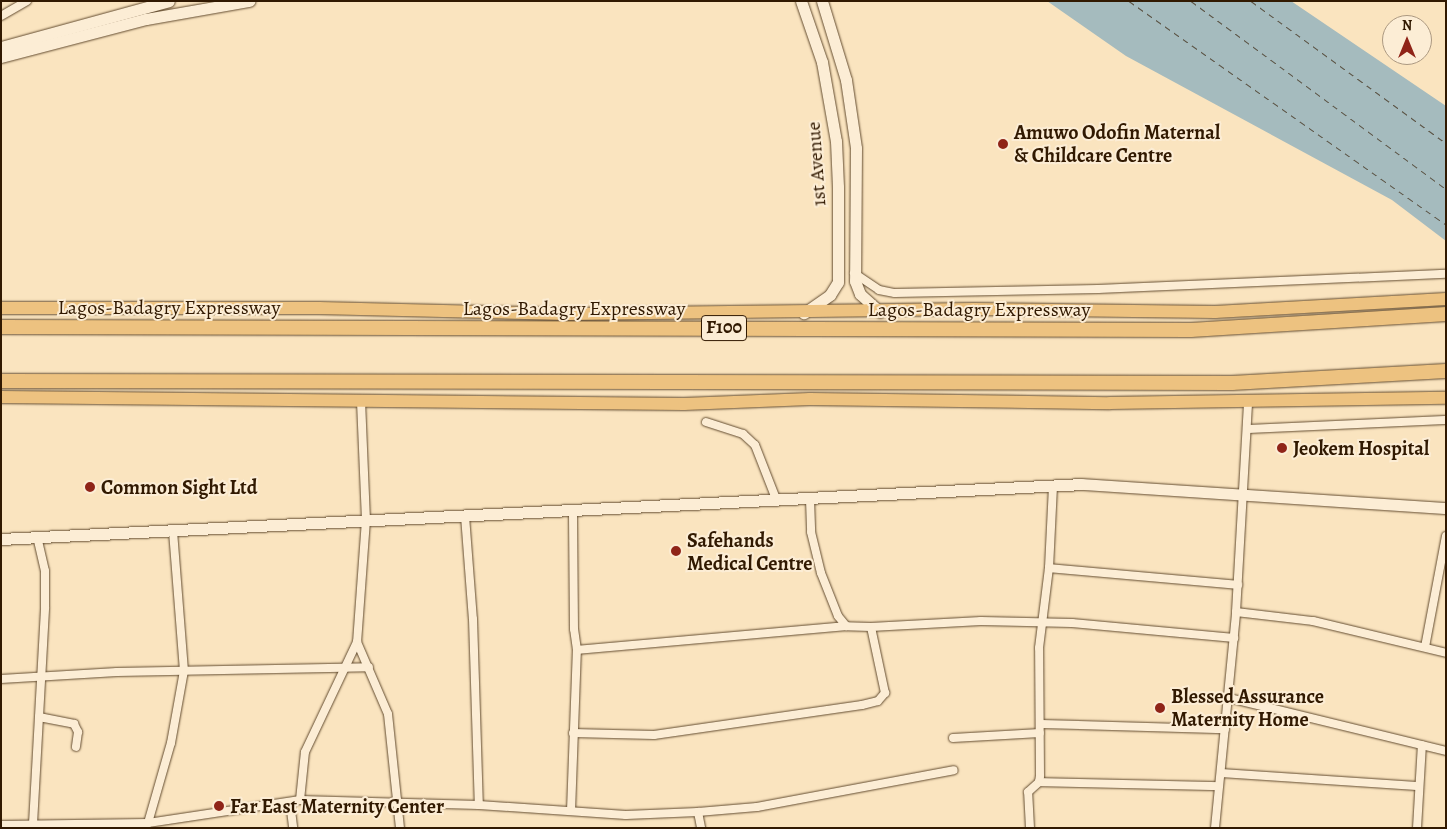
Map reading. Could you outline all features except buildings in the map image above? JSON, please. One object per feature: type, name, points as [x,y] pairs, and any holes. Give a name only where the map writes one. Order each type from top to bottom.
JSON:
[{"type":"highway","name":"Lagos-Badagry Expressway","points":[[1,327],[1191,330],[1446,314]]},
{"type":"highway","points":[[1,381],[1232,383],[1446,371]]},
{"type":"main road","points":[[1,46],[142,4],[168,1]]},
{"type":"main road","points":[[1,57],[146,19],[250,1]]},
{"type":"main road","name":"1st Avenue","points":[[801,1],[822,62],[836,141],[838,187],[838,282],[830,295],[804,312]]},
{"type":"main road","name":"1st Avenue","points":[[822,1],[838,48],[852,123],[857,177],[854,273],[860,294],[880,312]]},
{"type":"main road","name":"Lagos-Badagry Expressway","points":[[1,308],[804,312],[974,309],[1215,312],[1446,299]]},
{"type":"main road","points":[[1,396],[684,404],[810,399],[1248,402],[1446,398]]},
{"type":"main road","points":[[1,539],[366,520],[573,512],[1053,486],[1124,485],[1446,508]]},
{"type":"street","points":[[1,16],[27,1]]},
{"type":"street","points":[[142,4],[146,19]]},
{"type":"street","points":[[854,273],[878,290],[895,293],[1098,288],[1446,274]]},
{"type":"street","points":[[300,800],[305,752],[357,642],[366,520],[361,401]]},
{"type":"street","points":[[1215,828],[1234,638],[1248,402]]},
{"type":"street","points":[[1246,430],[1446,420]]},
{"type":"street","points":[[706,422],[743,434],[755,445],[776,500]]},
{"type":"street","points":[[1039,782],[1041,623],[1049,568],[1053,486]]},
{"type":"street","points":[[810,499],[812,532],[821,573],[838,616],[846,626]]},
{"type":"street","points":[[570,812],[577,650],[574,629],[573,512]]},
{"type":"street","points":[[465,516],[473,619],[479,805]]},
{"type":"street","points":[[148,823],[171,743],[184,670],[173,530]]},
{"type":"street","points":[[1425,647],[1446,536]]},
{"type":"street","points":[[33,824],[45,571],[37,537]]},
{"type":"street","points":[[1049,568],[1238,585]]},
{"type":"street","points":[[1236,612],[1313,621],[1446,653]]},
{"type":"street","points":[[577,650],[846,626],[871,627],[980,621],[1072,623],[1234,638]]},
{"type":"street","points":[[574,733],[654,735],[878,701],[885,693],[871,627]]},
{"type":"street","points":[[357,642],[388,714],[399,802],[400,828]]},
{"type":"street","points":[[1,679],[184,670],[369,667]]},
{"type":"street","points":[[1229,698],[1446,751]]},
{"type":"street","points":[[39,717],[74,724],[78,732],[76,747]]},
{"type":"street","points":[[953,738],[1040,729],[1225,728]]},
{"type":"street","points":[[1417,828],[1417,786],[1422,745]]},
{"type":"street","points":[[1,825],[148,823],[300,800],[479,805],[626,815],[698,812],[757,807],[954,770]]},
{"type":"street","points":[[1221,773],[1417,786]]},
{"type":"street","points":[[1030,828],[1028,792],[1039,782],[1218,786]]},
{"type":"street","points":[[290,802],[293,828]]},
{"type":"street","points":[[698,812],[701,828]]},
{"type":"shaded area","points":[[1047,1],[1291,1],[1382,63],[1382,65],[1385,65],[1446,106],[1446,241],[1392,200],[1126,56]]},
{"type":"ferry route","points":[[1129,1],[1446,225]]},
{"type":"ferry route","points":[[1191,1],[1446,189]]},
{"type":"ferry route","points":[[1251,1],[1446,143]]},
{"type":"place","name":"Amuwo Odofin Maternal & Childcare Centre","points":[[1003,144]]},
{"type":"place","name":"Jeokem Hospital","points":[[1282,448]]},
{"type":"place","name":"Common Sight Ltd","points":[[90,487]]},
{"type":"place","name":"Safehands Medical Centre","points":[[676,551]]},
{"type":"place","name":"Blessed Assurance Maternity Home","points":[[1160,708]]},
{"type":"place","name":"Far East Maternity Center","points":[[219,806]]}]
